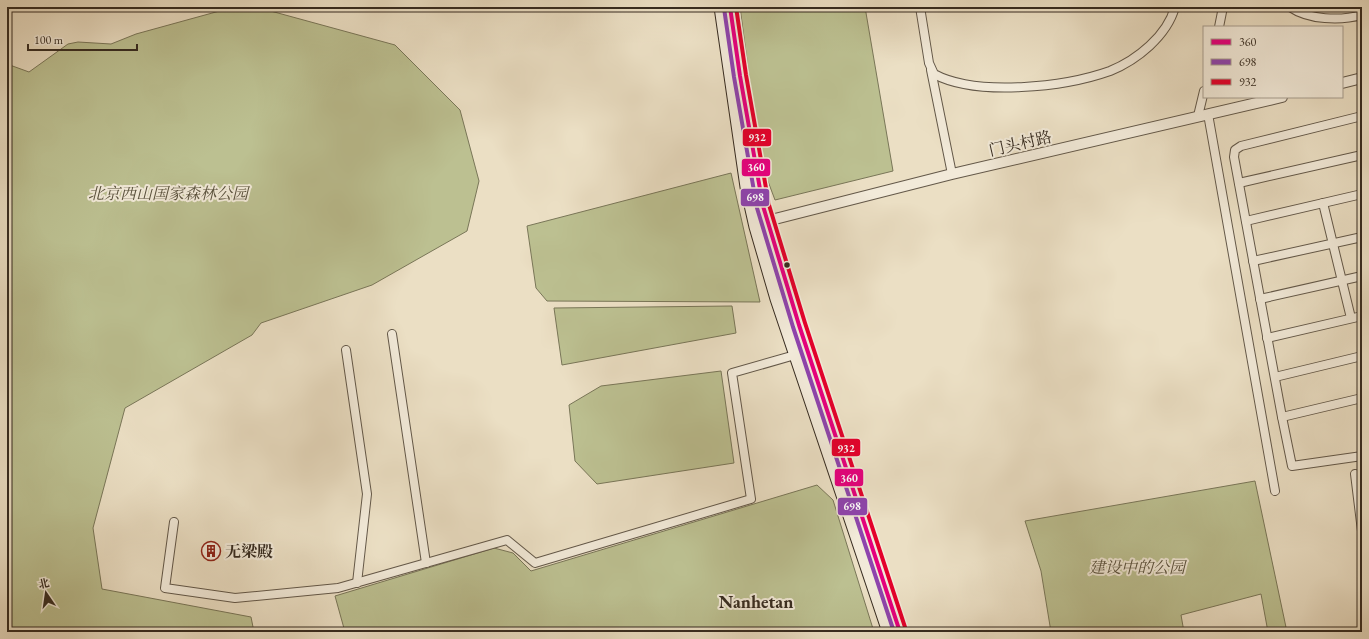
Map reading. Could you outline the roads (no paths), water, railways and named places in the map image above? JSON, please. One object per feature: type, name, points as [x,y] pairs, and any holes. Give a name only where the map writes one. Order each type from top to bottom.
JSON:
[{"type":"main road","points":[[720,7],[746,187],[768,273],[888,632]]},
{"type":"main road","points":[[730,7],[733,34],[756,169],[767,221],[799,325],[900,632]]},
{"type":"street","points":[[920,7],[929,63],[952,174]]},
{"type":"street","points":[[929,63],[934,74],[943,79],[959,84],[978,86],[1035,86],[1077,81],[1111,70],[1136,56],[1153,42],[1165,28],[1175,7]]},
{"type":"street","points":[[1219,26],[1223,7]]},
{"type":"street","points":[[1290,7],[1298,13],[1325,18],[1348,19],[1362,15]]},
{"type":"street","points":[[1343,83],[1362,78]]},
{"type":"street","points":[[1204,98],[1203,115],[1275,490]]},
{"type":"street","name":"门头村路","points":[[767,221],[952,174],[1278,98]]},
{"type":"street","points":[[1362,116],[1241,146],[1235,150],[1234,157],[1292,466],[1362,456]]},
{"type":"street","points":[[1239,183],[1362,155]]},
{"type":"street","points":[[1246,221],[1362,194]]},
{"type":"street","points":[[1323,203],[1351,318]]},
{"type":"street","points":[[1253,261],[1362,237]]},
{"type":"street","points":[[1260,299],[1362,276]]},
{"type":"street","points":[[1268,338],[1362,316]]},
{"type":"street","points":[[392,334],[426,563]]},
{"type":"street","points":[[346,350],[367,494],[357,582]]},
{"type":"street","points":[[174,522],[164,588],[235,598],[338,588],[507,540],[535,564],[751,499],[732,373],[795,355]]},
{"type":"street","points":[[1275,377],[1362,356]]},
{"type":"street","points":[[1282,417],[1362,398]]},
{"type":"street","points":[[1355,474],[1362,531]]},
{"type":"place","name":"无梁殿","points":[[211,551]]},
{"type":"district","name":"Nanhetan","points":[[756,602]]},
{"type":"park label","name":"北京西山国家森林公园","points":[[168,193]]},
{"type":"park label","name":"建设中的公园","points":[[1137,567]]}]
